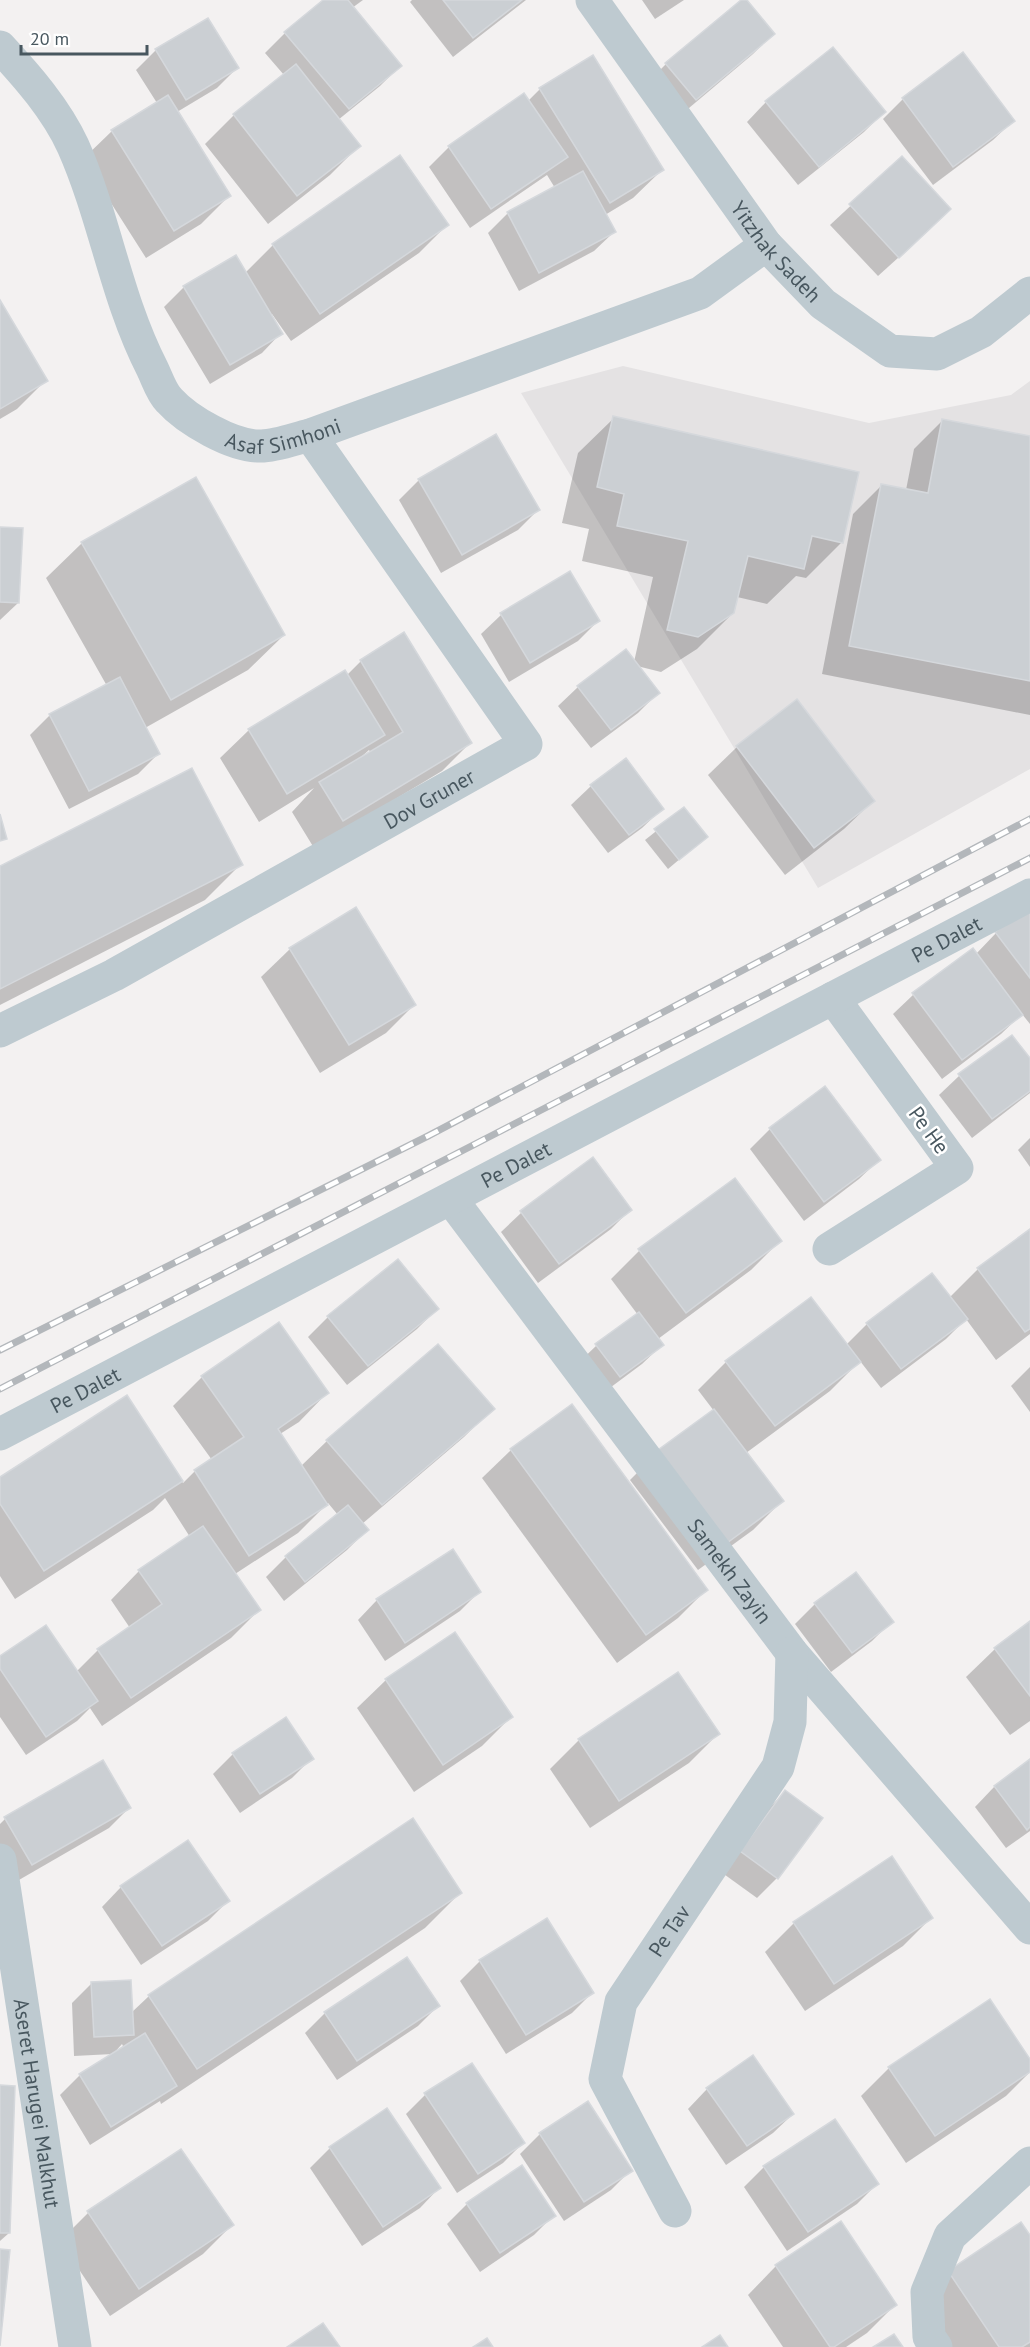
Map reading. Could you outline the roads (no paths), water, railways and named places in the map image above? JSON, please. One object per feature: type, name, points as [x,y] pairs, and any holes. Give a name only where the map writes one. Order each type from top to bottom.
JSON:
[{"type":"street","name":"Yitzhak Sadeh","points":[[592,0],[766,245],[823,304],[890,351],[937,354],[981,332],[1030,293]]},
{"type":"street","name":"Asaf Simhoni","points":[[0,47],[36,86],[72,144],[98,214],[134,329],[168,400],[196,423],[226,438],[260,446],[310,435],[700,293],[766,245]]},
{"type":"street","name":"Dov Gruner","points":[[0,1031],[114,975],[526,744],[310,435]]},
{"type":"street","name":"Pe Dalet","points":[[0,1434],[1030,894]]},
{"type":"street","name":"Pe He","points":[[830,1249],[957,1168],[833,998]]},
{"type":"street","name":"Samekh Zayin","points":[[451,1199],[792,1653],[1030,1928]]},
{"type":"street","name":"Pe Tav","points":[[675,2211],[605,2079],[621,2002],[778,1767],[790,1722],[792,1653]]},
{"type":"street","name":"Aseret Harugei Malkhut","points":[[0,1860],[75,2347]]},
{"type":"street","points":[[936,2347],[929,2337],[927,2292],[950,2236],[1030,2163]]},
{"type":"railway","points":[[0,1350],[428,1136],[1030,819]]},
{"type":"railway","points":[[0,1389],[1030,858]]}]
